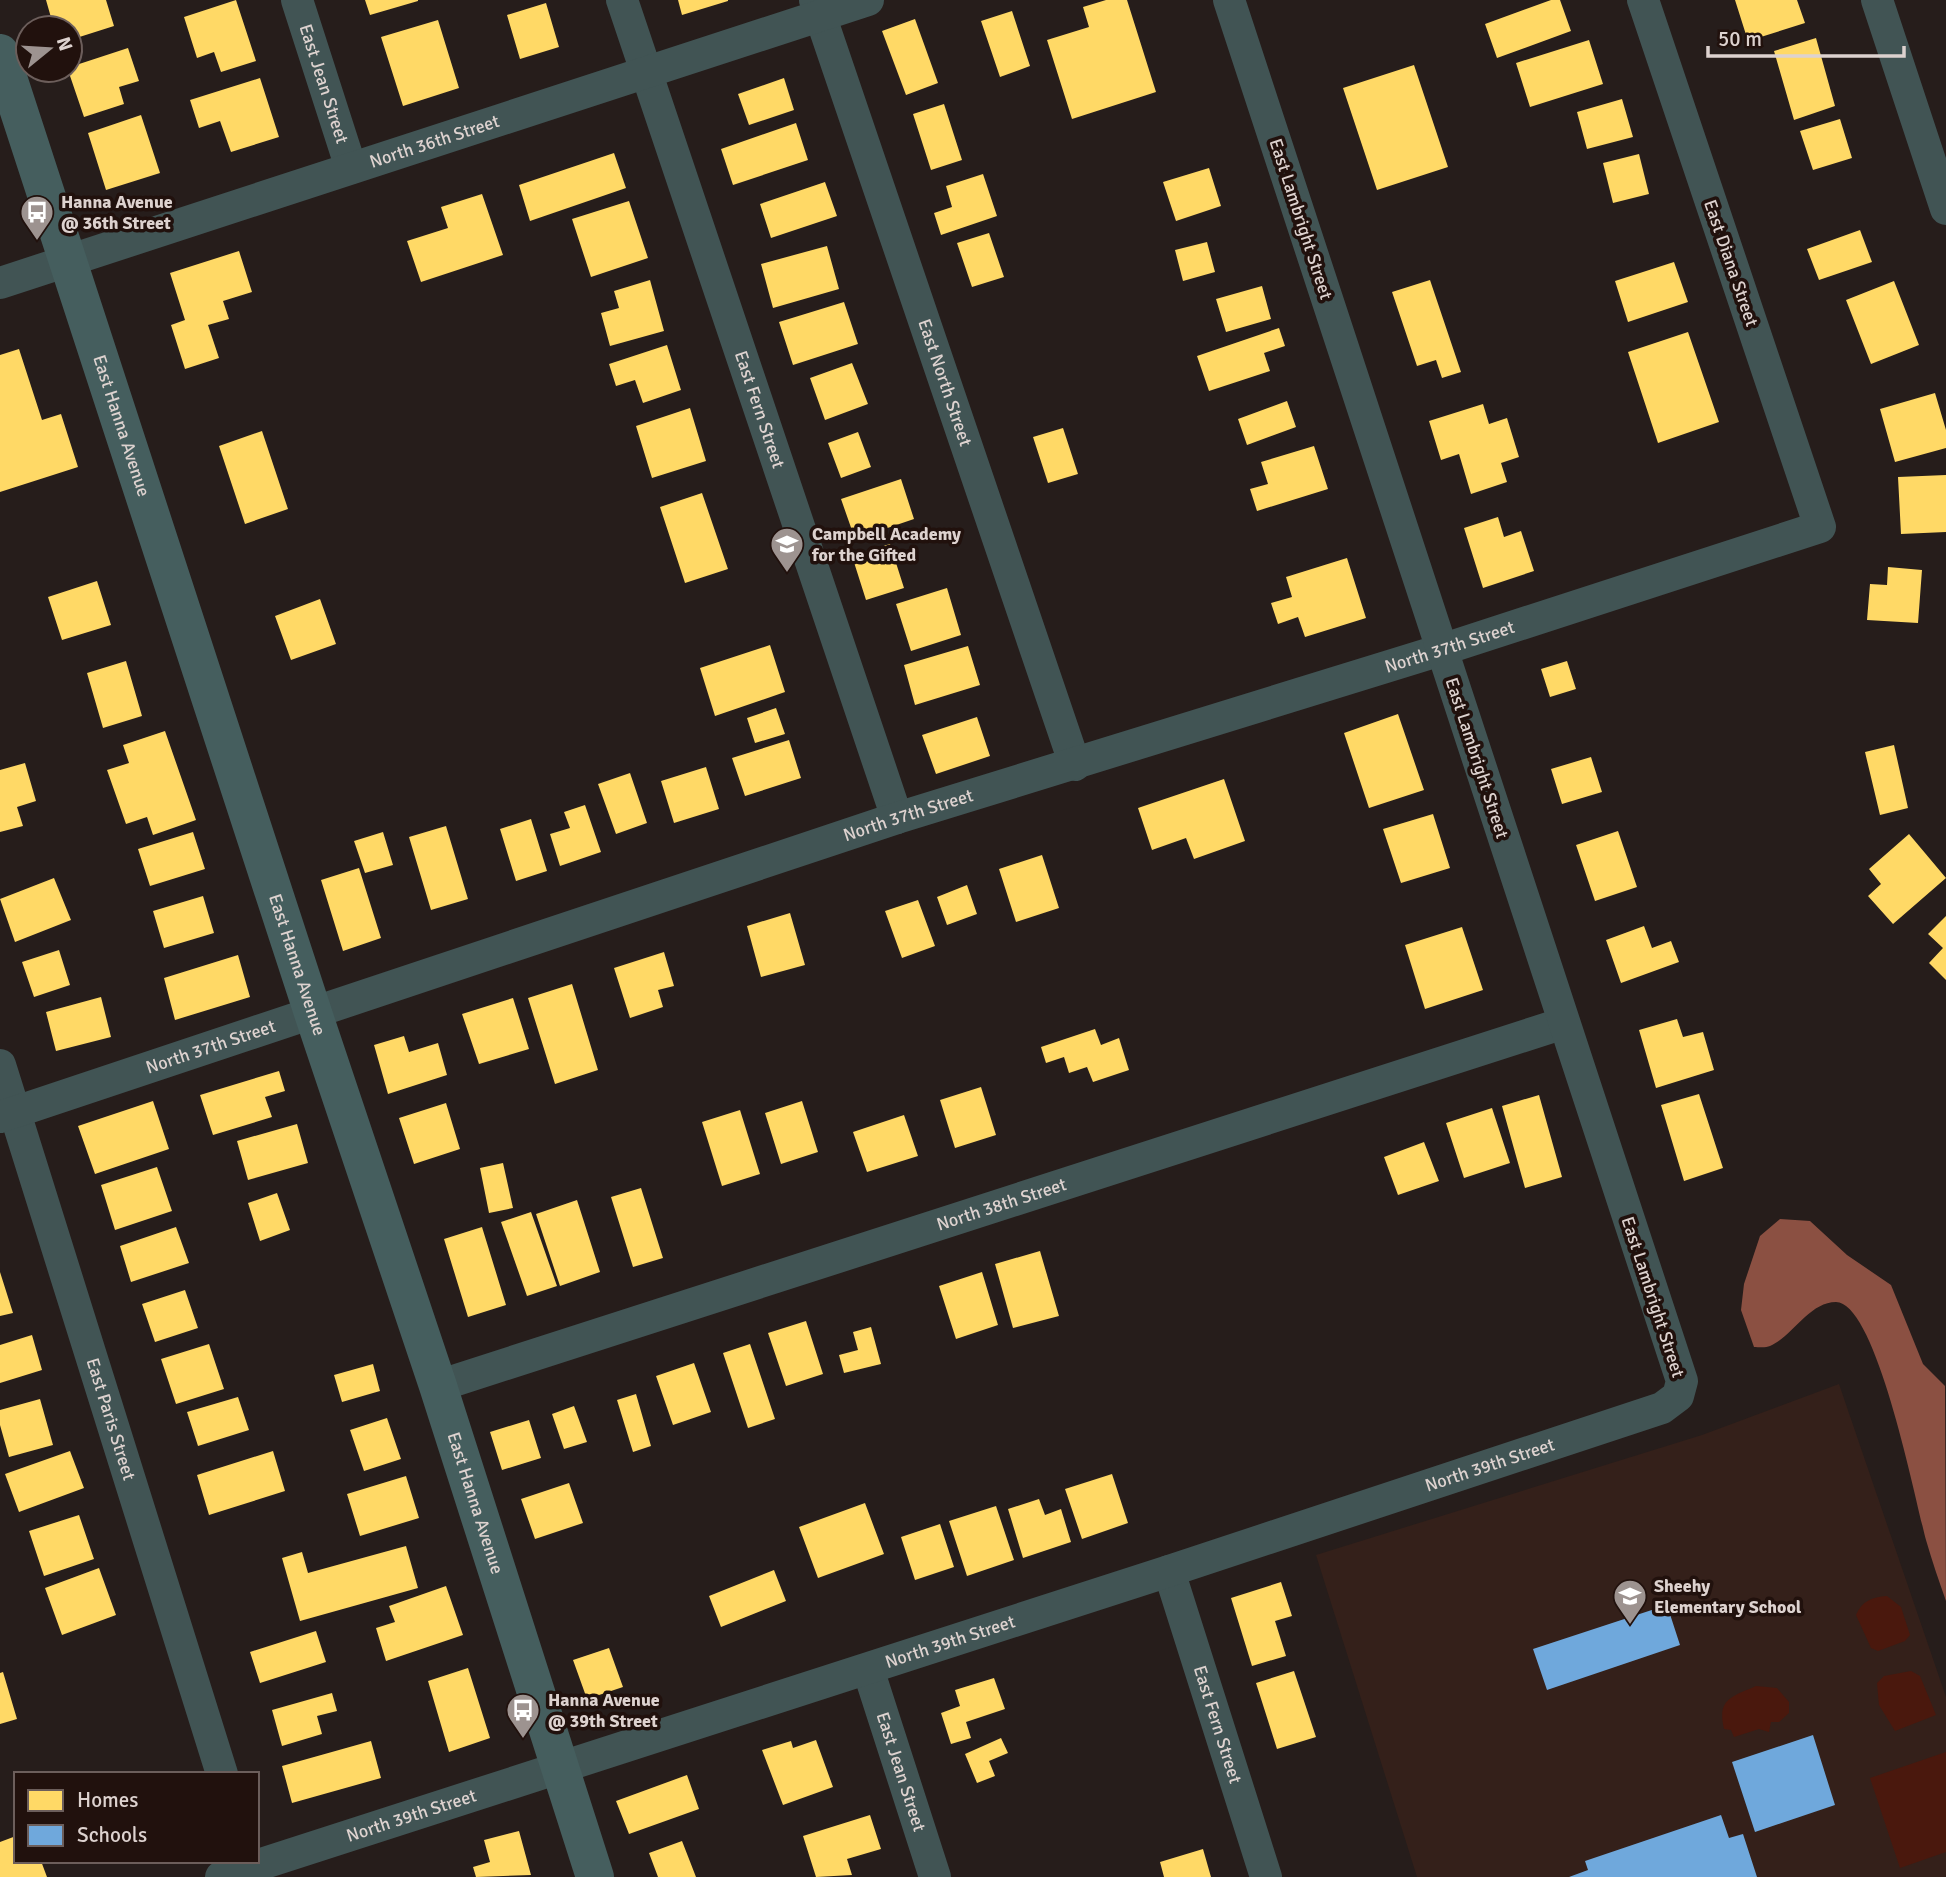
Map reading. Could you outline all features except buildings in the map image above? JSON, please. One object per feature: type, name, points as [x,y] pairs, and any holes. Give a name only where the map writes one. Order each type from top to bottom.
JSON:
[{"type":"street","name":"East Jean Street","points":[[297,0],[351,168]]},
{"type":"street","name":"East Fern Street","points":[[622,0],[897,818]]},
{"type":"street","name":"North 36th Street","points":[[0,282],[646,72],[818,8],[868,0]]},
{"type":"street","name":"East Lambright Street","points":[[1229,0],[1682,1381],[1678,1396]]},
{"type":"street","name":"East Diana Street","points":[[1643,0],[1820,527]]},
{"type":"street","points":[[1877,0],[1946,209]]},
{"type":"street","name":"East North Street","points":[[818,8],[1075,765]]},
{"type":"street","name":"East Hanna Avenue","points":[[0,53],[313,1013],[438,1386],[595,1877]]},
{"type":"street","name":"North 37th Street","points":[[8,1114],[897,818],[1441,650],[1820,527]]},
{"type":"street","name":"North 38th Street","points":[[438,1386],[1564,1023]]},
{"type":"street","name":"East Paris Street","points":[[0,1065],[8,1114],[221,1772]]},
{"type":"street","name":"North 39th Street","points":[[259,1861],[1169,1571],[1662,1408],[1678,1396]]},
{"type":"street","name":"East Fern Street","points":[[1169,1571],[1266,1877]]},
{"type":"street","name":"East Jean Street","points":[[868,1668],[935,1877]]},
{"type":"street","name":"North 39th Street","points":[[220,1877],[251,1864]]},
{"type":"shaded area","points":[[1780,1219],[1810,1221],[1847,1255],[1891,1285],[1923,1364],[1945,1386],[1946,1601],[1926,1540],[1904,1449],[1880,1368],[1866,1334],[1851,1311],[1836,1302],[1826,1304],[1809,1314],[1778,1342],[1768,1347],[1754,1347],[1741,1310],[1744,1284],[1760,1236]]},
{"type":"shaded area","name":"Sheehy Elementary School","points":[[1839,1384],[1946,1697],[1946,1877],[1417,1877],[1316,1555],[1702,1435]]},
{"type":"shaded area","points":[[1887,1596],[1901,1607],[1910,1635],[1905,1641],[1878,1651],[1871,1648],[1856,1615],[1868,1601]]},
{"type":"shaded area","points":[[1911,1671],[1920,1676],[1936,1715],[1895,1731],[1879,1705],[1877,1683],[1884,1676]]},
{"type":"shaded area","points":[[1756,1686],[1777,1688],[1789,1702],[1789,1713],[1779,1722],[1771,1722],[1769,1732],[1759,1729],[1734,1737],[1731,1730],[1724,1729],[1724,1705],[1733,1697]]},
{"type":"shaded area","points":[[1946,1752],[1946,1852],[1900,1868],[1870,1778]]},
{"type":"place","name":"Hanna Avenue @ 36th Street","points":[[37,242]]},
{"type":"place","name":"Campbell Academy for the Gifted","points":[[787,574]]},
{"type":"place","name":"Sheehy Elementary School","points":[[1630,1626]]},
{"type":"place","name":"Hanna Avenue @ 39th Street","points":[[523,1740]]}]
